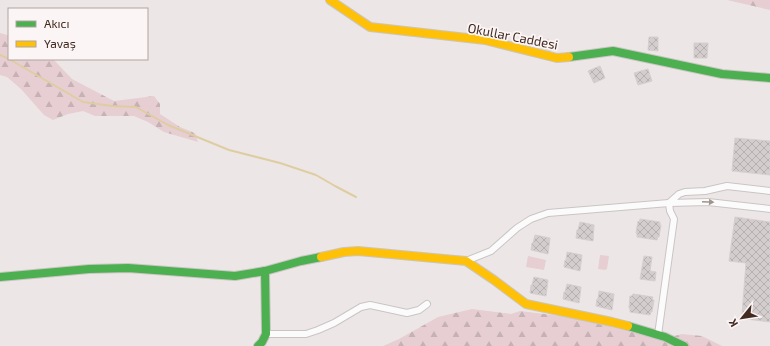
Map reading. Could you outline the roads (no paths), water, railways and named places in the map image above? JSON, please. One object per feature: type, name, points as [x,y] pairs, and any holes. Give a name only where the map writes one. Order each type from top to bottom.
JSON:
[{"type":"street","name":"Okullar Caddesi","points":[[330,0],[370,27],[485,40],[557,58],[613,51],[722,74],[770,78]]},
{"type":"street","points":[[669,203],[679,194],[685,192],[706,192],[727,186],[770,191]]},
{"type":"street","points":[[0,277],[89,269],[128,268],[235,276],[265,271],[301,261],[344,252],[358,251],[466,261],[491,251],[517,228],[531,219],[548,214],[669,203],[708,202],[770,209]]},
{"type":"street","points":[[658,335],[674,219],[670,211],[669,203]]},
{"type":"street","points":[[466,261],[526,304],[612,322],[665,337],[684,346]]},
{"type":"street","points":[[258,346],[266,334],[265,271]]},
{"type":"street","points":[[266,334],[306,334],[334,323],[361,307],[370,305],[407,313],[419,310],[427,304]]},
{"type":"waterway","points":[[0,55],[8,59]]},
{"type":"waterway","points":[[11,60],[83,102],[112,106],[136,107],[168,125],[229,150],[280,163],[316,175],[356,197]]}]
